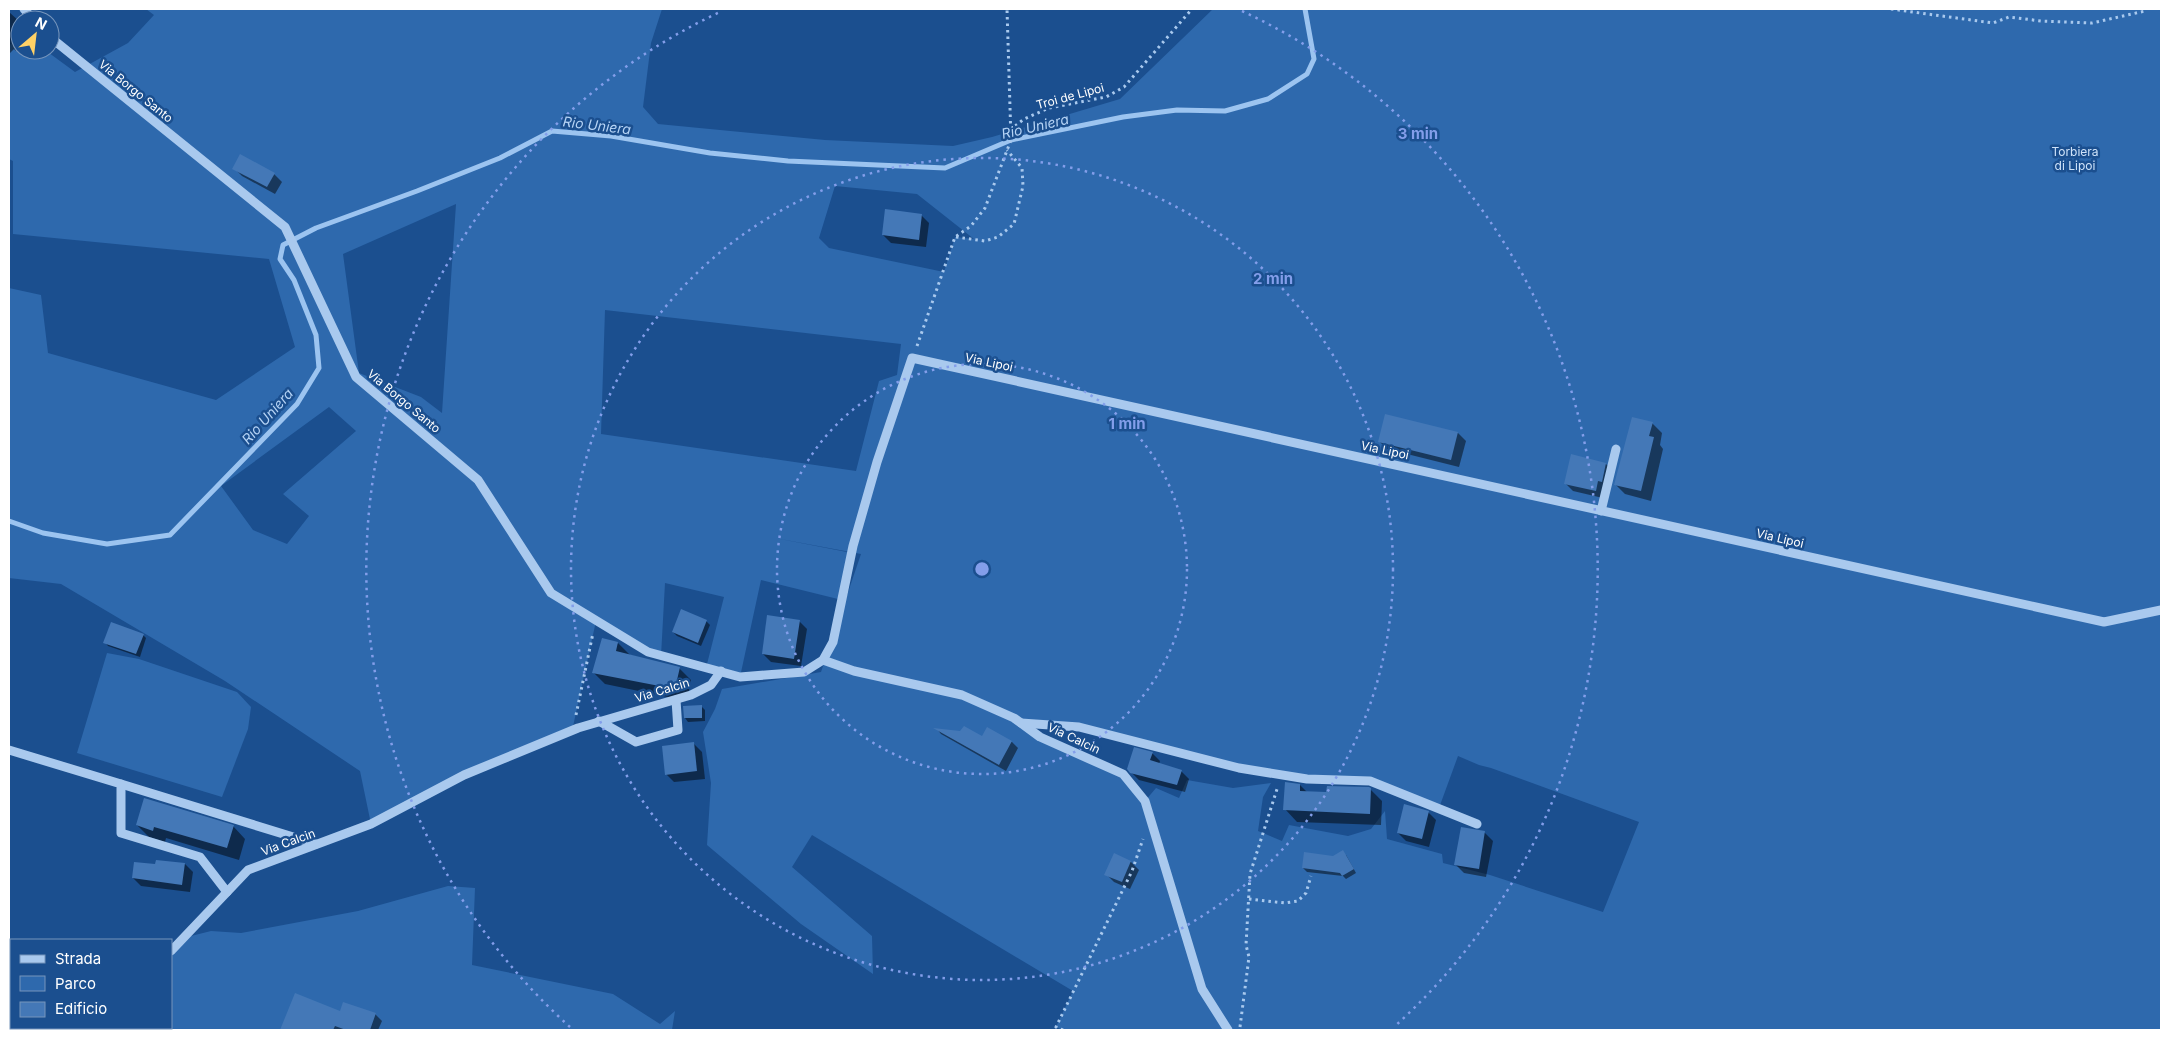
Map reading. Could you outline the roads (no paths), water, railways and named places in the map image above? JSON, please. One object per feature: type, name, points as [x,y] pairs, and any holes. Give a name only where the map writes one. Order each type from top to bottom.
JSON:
[{"type":"street","name":"Via Borgo Santo","points":[[60,45],[285,227],[356,377],[478,480],[551,593],[648,652],[721,671]]},
{"type":"street","name":"Via Lipoi","points":[[822,660],[833,642],[859,527],[877,462],[912,358],[2104,622],[2161,610]]},
{"type":"street","points":[[1601,511],[1616,448]]},
{"type":"street","points":[[721,671],[740,676],[804,672],[822,660]]},
{"type":"street","name":"Via Calcin","points":[[822,660],[854,671],[962,695],[1014,718],[1040,737],[1123,774],[1145,801],[1202,988],[1228,1030]]},
{"type":"street","name":"Via Calcin","points":[[172,950],[248,870],[371,824],[464,775],[572,731],[691,695],[711,685],[721,671]]},
{"type":"street","points":[[599,722],[636,742],[678,730],[676,700]]},
{"type":"street","points":[[1021,723],[1079,727],[1239,768],[1280,775],[1307,779],[1370,781],[1477,824]]},
{"type":"street","points":[[9,750],[316,844]]},
{"type":"street","points":[[120,784],[121,832],[200,858],[227,892]]},
{"type":"waterway","name":"Rio Uniera","points":[[9,521],[43,533],[107,544],[170,535],[297,404],[319,368],[316,335],[294,280],[280,259],[283,245],[316,228],[500,158],[552,131],[611,136],[710,153],[788,161],[945,168],[1011,140],[1123,117],[1177,110],[1225,111],[1268,99],[1307,74],[1314,59],[1305,9]]},
{"type":"park label","name":"Torbiera di Lipoi","points":[[2075,158]]}]
